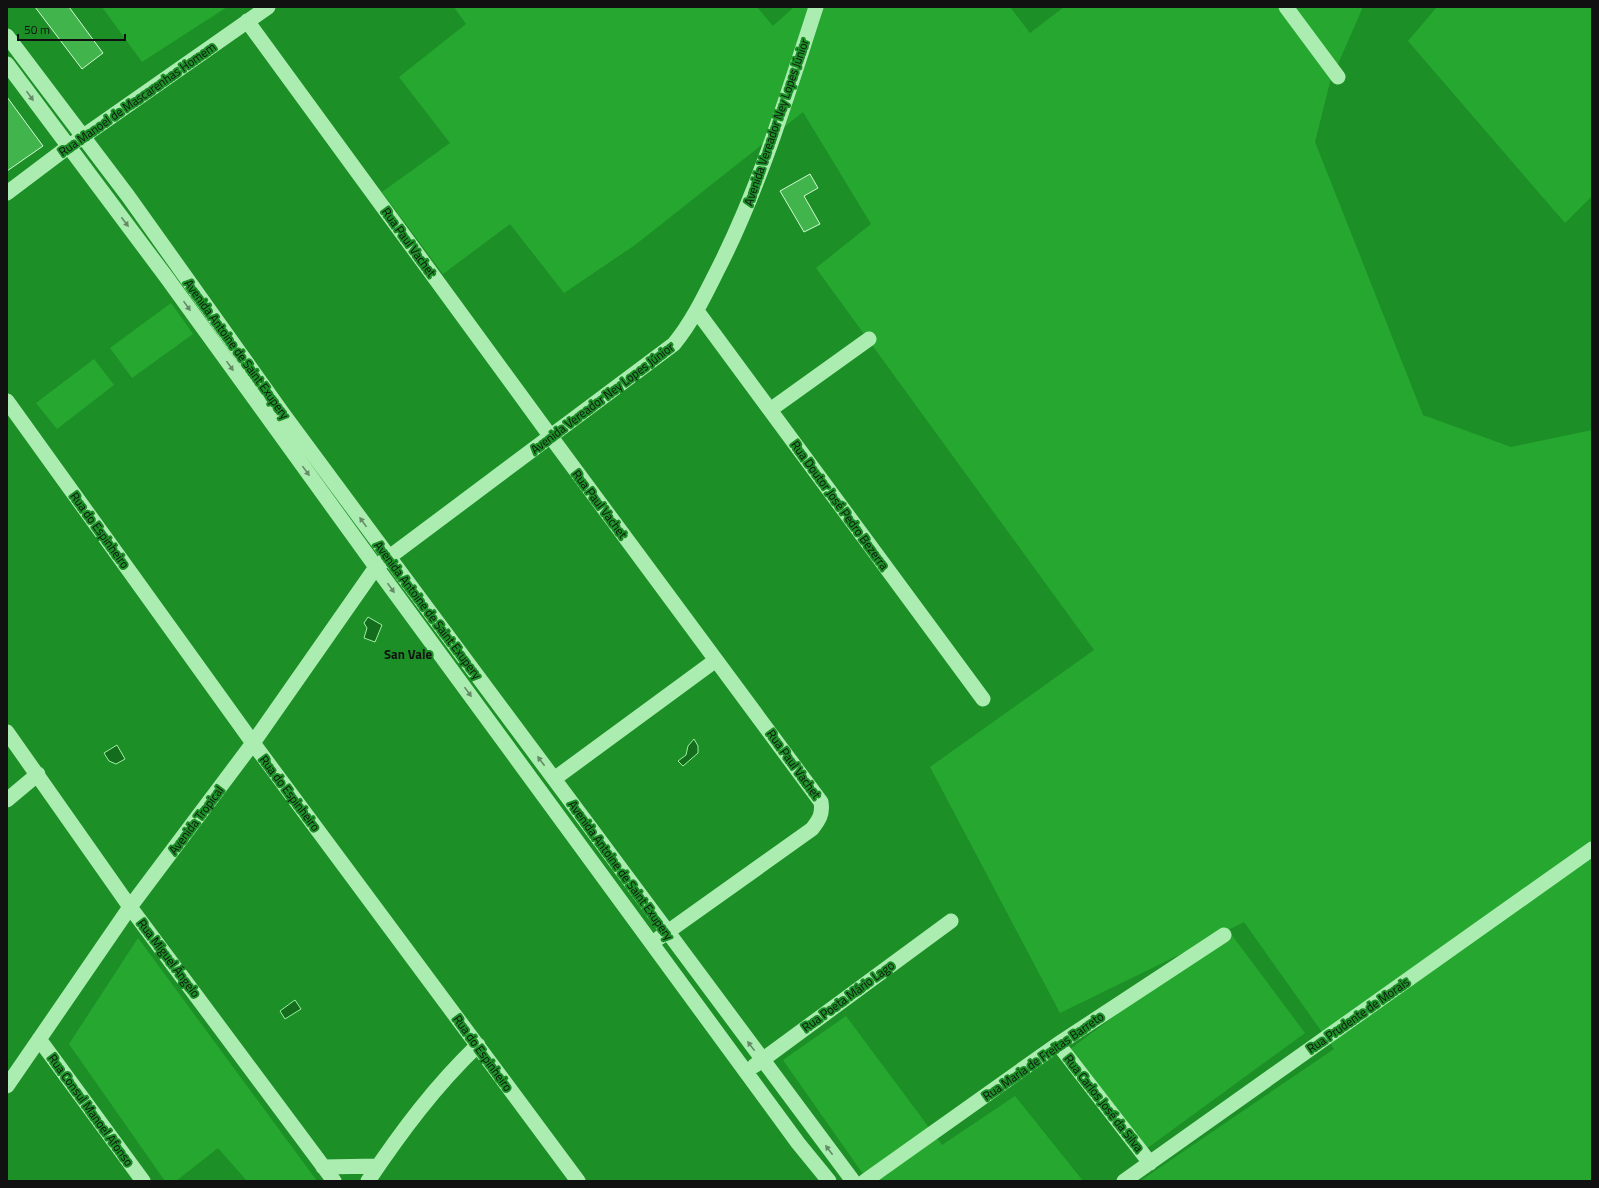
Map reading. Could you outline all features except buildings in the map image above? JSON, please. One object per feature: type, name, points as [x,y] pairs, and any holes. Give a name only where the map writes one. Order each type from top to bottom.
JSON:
[{"type":"street","name":"Rua Manoel de Mascarenhas Homem","points":[[7,193],[83,136],[268,7]]},
{"type":"street","name":"Avenida Vereador Ney Lopes Júnior","points":[[389,557],[674,344],[697,311],[729,247],[760,173],[816,7]]},
{"type":"street","points":[[1286,7],[1338,77]]},
{"type":"street","name":"Rua Paul Vachet","points":[[247,21],[551,437],[816,792],[821,802],[823,810],[819,820],[812,829],[667,933],[652,942]]},
{"type":"street","name":"Avenida Antoine de Saint Exupery","points":[[7,36],[128,196],[284,416],[667,933],[853,1181]]},
{"type":"street","name":"Avenida Antoine de Saint Exupery","points":[[7,64],[114,207],[746,1071],[829,1181]]},
{"type":"street","points":[[114,207],[128,196]]},
{"type":"street","name":"Rua Doutor José Pedro Bezerra","points":[[697,311],[983,699]]},
{"type":"street","points":[[207,335],[220,326]]},
{"type":"street","points":[[770,410],[869,339]]},
{"type":"street","name":"Rua do Espinheiro","points":[[7,401],[253,743],[578,1181]]},
{"type":"street","points":[[272,424],[284,416]]},
{"type":"street","name":"Avenida Tropical","points":[[7,1086],[130,907],[253,743],[376,567],[389,557]]},
{"type":"street","points":[[554,779],[716,660]]},
{"type":"street","name":"Rua Miguel Ángelo","points":[[7,732],[38,774],[130,907],[334,1181]]},
{"type":"street","points":[[7,800],[38,774]]},
{"type":"street","name":"Rua Prudente de Morais","points":[[1124,1181],[1592,849]]},
{"type":"street","name":"Rua Poeta Mário Lago","points":[[746,1071],[950,921]]},
{"type":"street","name":"Rua Maria de Freitas Barreto","points":[[865,1181],[1058,1044],[1224,935]]},
{"type":"street","name":"Rua Consul Manoel Afonso","points":[[39,1039],[143,1181]]},
{"type":"street","name":"Rua Carlos José da Silva","points":[[1058,1044],[1110,1109],[1150,1163]]},
{"type":"street","points":[[368,1181],[424,1102],[450,1071],[478,1045]]},
{"type":"street","points":[[323,1166],[378,1166]]},
{"type":"shaded area","points":[[102,7],[227,7],[142,62]]},
{"type":"shaded area","points":[[454,7],[757,7],[773,26],[794,7],[1010,7],[1030,33],[1064,7],[1363,7],[1330,82],[1315,142],[1423,415],[1511,447],[1592,430],[1592,1181],[1140,1181],[1334,1049],[1244,922],[1228,930],[1305,1033],[1142,1152],[1065,1053],[1228,931],[1060,1013],[930,767],[1094,650],[816,268],[871,224],[803,112],[635,245],[564,293],[510,224],[443,274],[382,192],[450,143],[399,77],[466,24]]},
{"type":"shaded area","points":[[1437,7],[1592,7],[1592,196],[1565,223],[1408,41]]},
{"type":"shaded area","points":[[171,303],[193,334],[132,378],[110,348]]},
{"type":"shaded area","points":[[94,359],[114,385],[57,429],[36,403]]},
{"type":"shaded area","points":[[368,617],[382,625],[375,642],[364,638],[367,628],[364,623]]},
{"type":"shaded area","points":[[694,739],[698,746],[698,753],[683,766],[678,761],[686,755],[688,746]]},
{"type":"shaded area","points":[[117,745],[125,759],[116,764],[109,761],[104,753]]},
{"type":"shaded area","points":[[138,938],[317,1181],[247,1181],[218,1148],[176,1181],[165,1181],[69,1044]]},
{"type":"shaded area","points":[[295,1000],[301,1009],[285,1019],[280,1011]]},
{"type":"shaded area","points":[[846,1016],[942,1145],[1015,1096],[1083,1181],[868,1181],[783,1060]]},
{"type":"district","name":"San Vale","points":[[408,654]]}]
